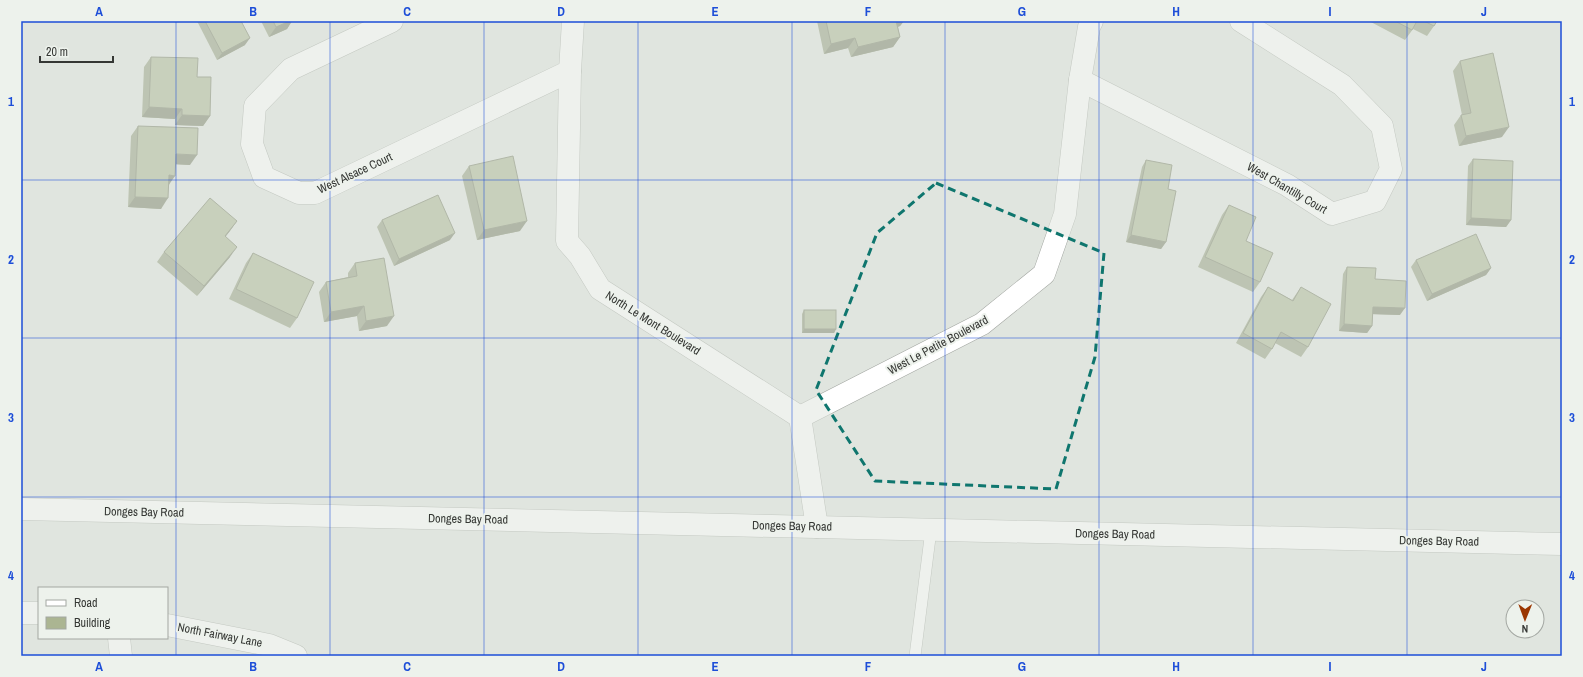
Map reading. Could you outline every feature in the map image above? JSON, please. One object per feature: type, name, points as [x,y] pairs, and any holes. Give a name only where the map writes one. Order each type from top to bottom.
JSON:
[{"type":"street","name":"West Alsace Court","points":[[392,21],[291,69],[255,106],[252,144],[264,177],[299,193],[315,193],[570,71]]},
{"type":"street","name":"North Le Mont Boulevard","points":[[573,21],[570,71],[568,241],[580,256],[600,289],[800,416]]},
{"type":"street","name":"West Le Petite Boulevard","points":[[800,416],[982,324],[1044,274],[1065,214],[1080,80],[1089,27],[1092,21]]},
{"type":"street","name":"West Chantilly Court","points":[[1080,80],[1287,185],[1332,214],[1375,201],[1391,169],[1382,126],[1342,85],[1240,21]]},
{"type":"street","points":[[800,416],[817,527]]},
{"type":"street","name":"Donges Bay Road","points":[[21,509],[1562,544]]},
{"type":"street","points":[[21,613],[38,613]]},
{"type":"street","name":"North Fairway Lane","points":[[168,624],[269,645],[296,656]]},
{"type":"street","points":[[119,639],[121,656]]},
{"type":"lane","points":[[915,656],[931,530]]},
{"type":"highlighted area","points":[[936,183],[1104,253],[1095,357],[1056,489],[875,481],[816,390],[877,233]]},
{"type":"building","points":[[205,21],[241,21],[250,38],[222,53]]},
{"type":"building","points":[[273,21],[290,21],[276,27]]},
{"type":"building","points":[[826,21],[896,21],[900,37],[858,47],[855,38],[831,44]]},
{"type":"building","points":[[1395,21],[1417,21],[1412,30]]},
{"type":"building","points":[[1424,21],[1437,21],[1434,26]]},
{"type":"building","points":[[1493,53],[1509,127],[1466,136],[1461,115],[1471,113],[1460,61]]},
{"type":"building","points":[[151,57],[198,58],[197,77],[211,77],[210,116],[182,115],[182,109],[149,107]]},
{"type":"building","points":[[138,126],[198,128],[197,155],[176,154],[175,176],[169,175],[168,198],[135,197]]},
{"type":"building","points":[[513,156],[527,221],[484,230],[469,166]]},
{"type":"building","points":[[1473,159],[1513,161],[1511,220],[1471,218]]},
{"type":"building","points":[[1146,160],[1172,165],[1168,189],[1176,191],[1166,242],[1131,235]]},
{"type":"building","points":[[438,195],[455,233],[399,259],[382,220]]},
{"type":"building","points":[[210,198],[237,221],[225,236],[237,247],[204,286],[164,252]]},
{"type":"building","points":[[1229,205],[1256,217],[1246,241],[1273,253],[1260,282],[1205,257]]},
{"type":"building","points":[[1476,234],[1491,268],[1432,294],[1416,260]]},
{"type":"building","points":[[253,253],[314,282],[297,318],[236,289]]},
{"type":"building","points":[[384,258],[394,316],[366,321],[364,306],[331,312],[326,282],[357,276],[355,263]]},
{"type":"building","points":[[1347,267],[1376,268],[1375,279],[1406,281],[1405,308],[1373,307],[1372,326],[1344,324]]},
{"type":"building","points":[[1268,287],[1293,301],[1301,287],[1331,304],[1308,347],[1281,332],[1272,349],[1243,333]]},
{"type":"building","points":[[804,310],[836,310],[836,329],[804,329]]}]
